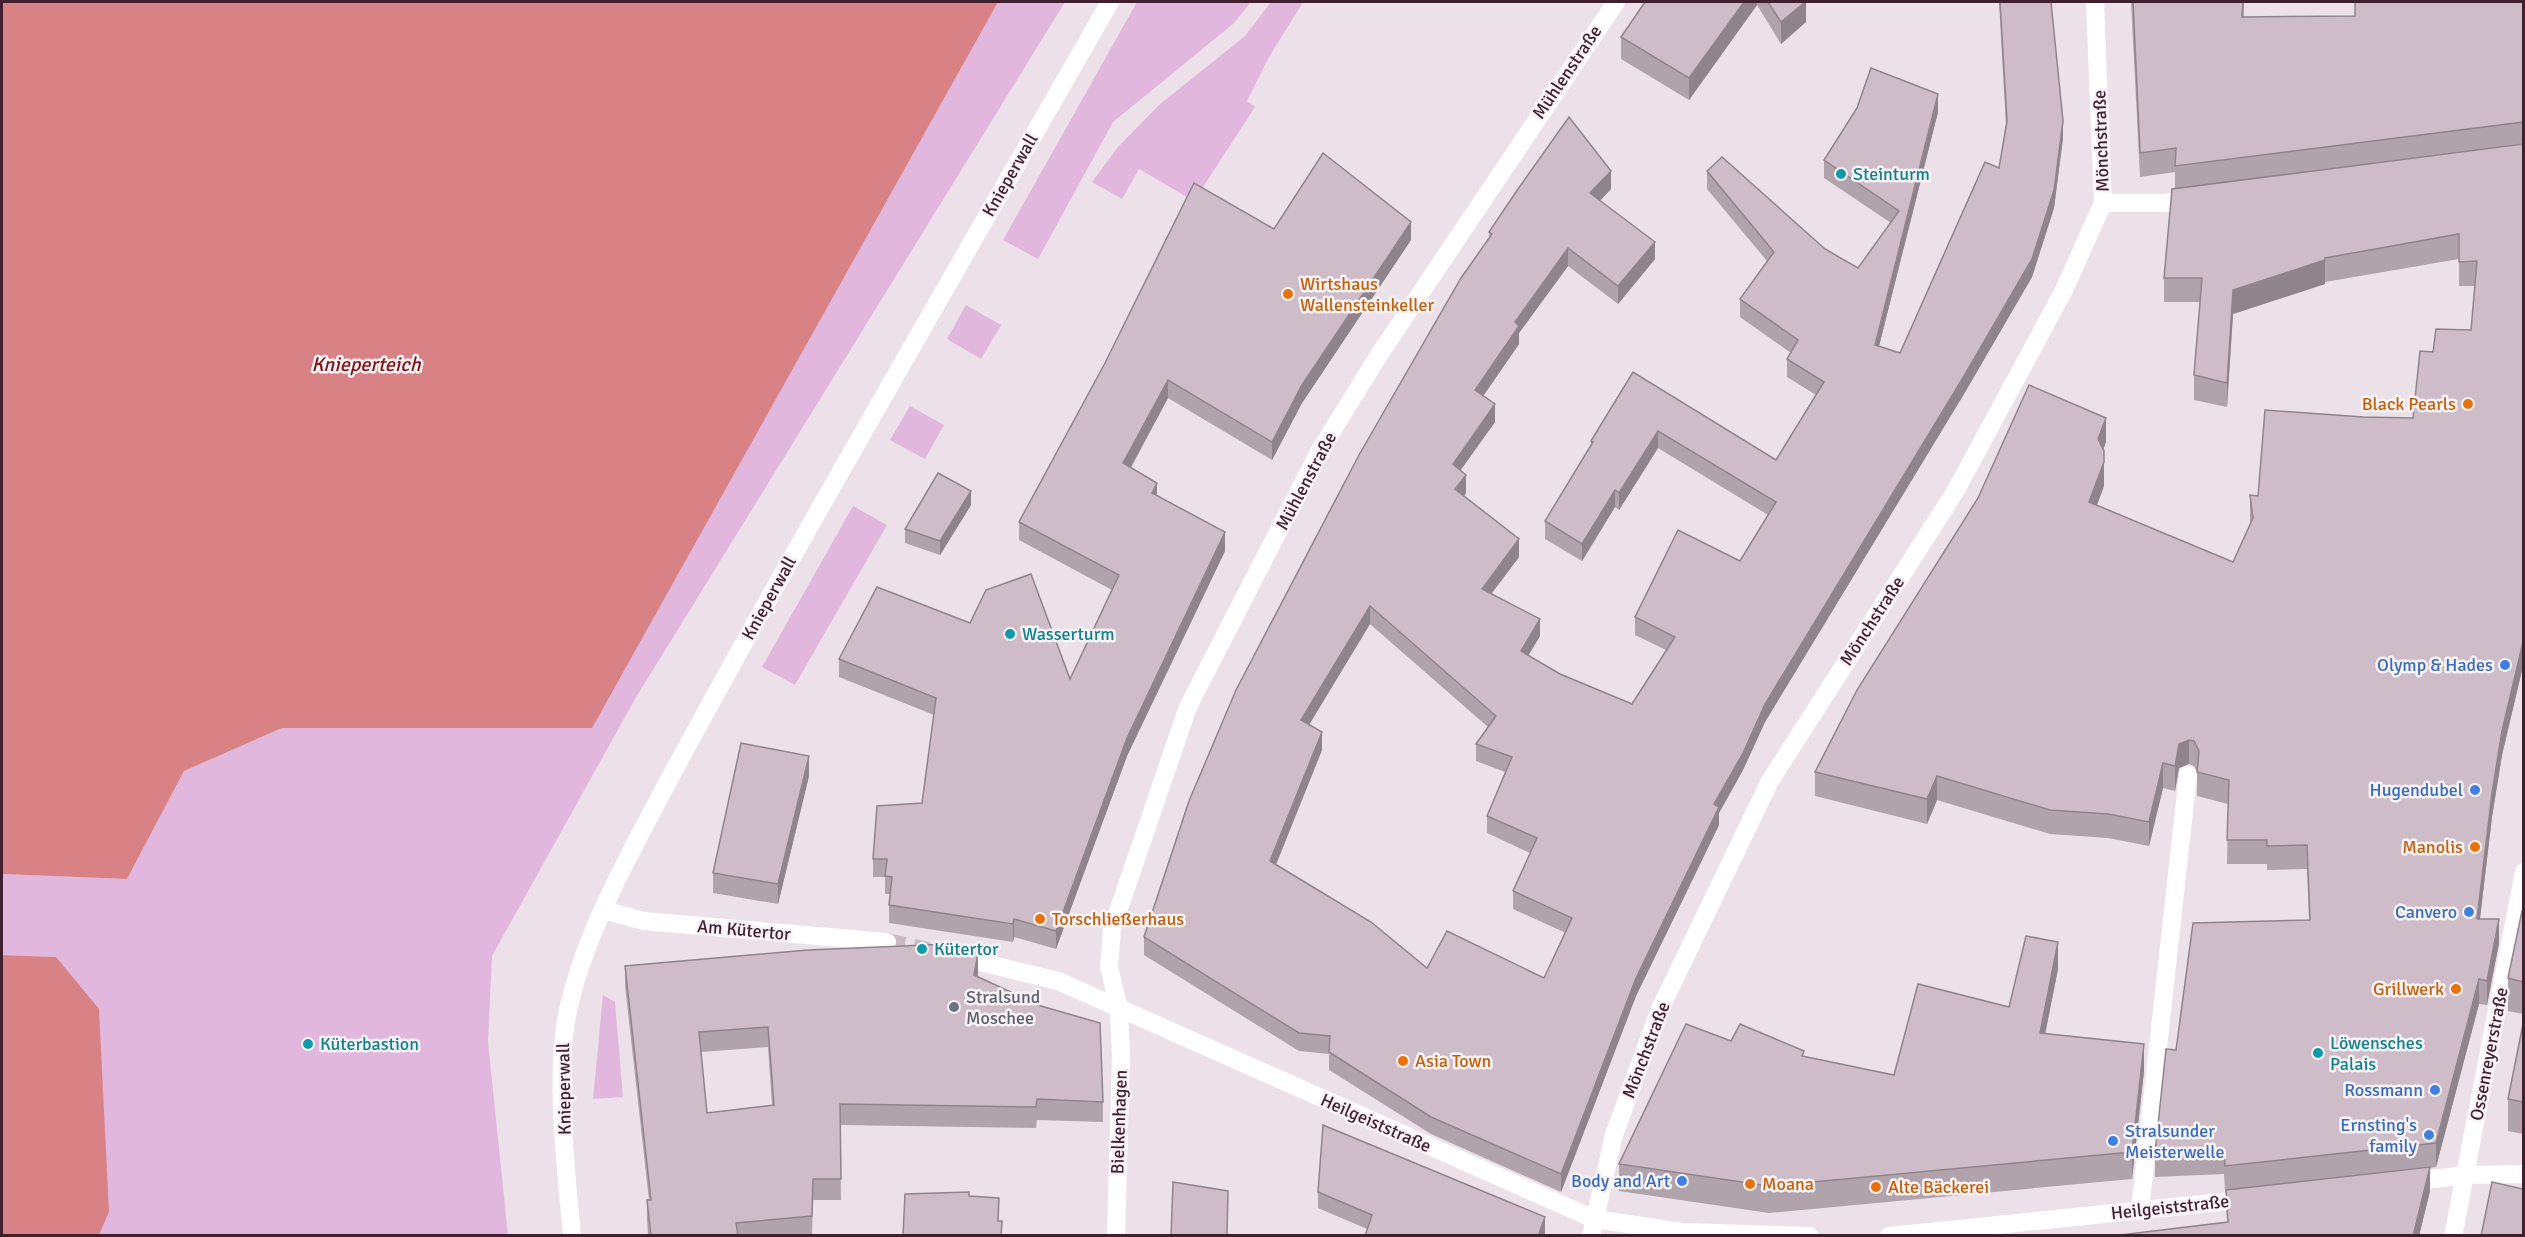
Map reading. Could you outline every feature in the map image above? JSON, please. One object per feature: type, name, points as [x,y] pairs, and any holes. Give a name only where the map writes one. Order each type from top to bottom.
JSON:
[{"type":"street","name":"Knieperwall","points":[[572,1236],[562,1042],[569,1004],[579,970],[603,910],[631,851],[693,734],[860,435],[1110,2]]},
{"type":"street","name":"Mühlenstraße","points":[[1119,1010],[1109,967],[1112,929],[1188,707],[1325,442],[1379,355],[1616,2]]},
{"type":"street","name":"Mönchstraße","points":[[1592,1228],[1614,1135],[1660,1010],[1770,781],[1955,492],[2064,290],[2103,203],[2095,2]]},
{"type":"street","points":[[2103,203],[2164,203],[2209,196]]},
{"type":"street","points":[[2140,1209],[2188,775]]},
{"type":"street","name":"Ossenreyerstraße","points":[[2453,1236],[2523,872]]},
{"type":"street","name":"Am Kütertor","points":[[603,910],[644,921],[886,942]]},
{"type":"street","name":"Heilgeiststraße","points":[[956,956],[1058,981],[1592,1228],[1809,1236]]},
{"type":"street","name":"Bielkenhagen","points":[[1116,1236],[1121,1057],[1119,1010]]},
{"type":"street","points":[[2384,1185],[2466,1175],[2523,1174]]},
{"type":"street","name":"Heilgeiststraße","points":[[1888,1236],[2268,1197]]},
{"type":"shaded area","points":[[998,2],[1065,2],[635,699],[492,956],[488,1042],[508,1235],[99,1235],[109,1212],[56,957],[2,955],[2,874],[127,879],[184,771],[282,728],[592,727]]},
{"type":"shaded area","points":[[1137,2],[1251,2],[1233,24],[1113,122],[1038,259],[1003,240]]},
{"type":"shaded area","points":[[1271,2],[1303,2],[1269,57],[1247,101],[1255,107],[1194,201],[1139,169],[1122,199],[1092,182],[1118,147],[1159,105],[1245,36]]},
{"type":"shaded area","points":[[966,305],[1001,325],[981,359],[947,339]]},
{"type":"shaded area","points":[[910,406],[944,425],[925,459],[890,440]]},
{"type":"shaded area","points":[[853,506],[887,525],[795,685],[762,667]]},
{"type":"shaded area","points":[[603,995],[615,1002],[623,1097],[593,1099]]},
{"type":"water","name":"Knieperteich","points":[[2,2],[998,2],[592,728],[282,728],[184,771],[127,879],[2,874]]},
{"type":"water","points":[[2,955],[56,957],[99,1009],[109,1212],[99,1235],[2,1235]]},
{"type":"building","points":[[1645,2],[1744,2],[1689,78],[1621,37]]},
{"type":"building","points":[[1768,2],[1805,2],[1781,22]]},
{"type":"building","points":[[2000,2],[2051,2],[2063,121],[2054,190],[2032,259],[1964,376],[1765,704],[1743,753],[1714,804],[1719,807],[1636,978],[1561,1174],[1431,1117],[1329,1052],[1330,1036],[1299,1033],[1144,937],[1189,801],[1236,690],[1359,455],[1461,278],[1492,234],[1489,232],[1569,117],[1611,171],[1590,193],[1655,242],[1618,286],[1568,248],[1515,322],[1519,326],[1475,390],[1495,404],[1453,464],[1466,475],[1455,489],[1519,539],[1482,589],[1540,619],[1521,651],[1560,674],[1632,704],[1675,637],[1635,617],[1678,530],[1740,561],[1776,502],[1658,431],[1619,493],[1615,490],[1582,544],[1545,521],[1593,442],[1591,441],[1633,372],[1776,460],[1824,382],[1787,359],[1798,340],[1740,299],[1774,252],[1707,171],[1722,157],[1825,249],[1858,268],[1899,211],[1824,160],[1857,108],[1871,68],[1938,94],[1875,345],[1900,353],[1985,162],[1999,168],[2007,121]],"holes":[[[1370,606],[1496,716],[1476,744],[1512,757],[1487,816],[1537,838],[1513,891],[1572,918],[1544,978],[1447,931],[1427,968],[1371,922],[1270,861],[1322,732],[1301,720]]]},
{"type":"building","points":[[2133,2],[2243,2],[2242,17],[2355,16],[2355,2],[2523,2],[2523,122],[2175,166],[2176,148],[2140,153]]},
{"type":"building","points":[[2523,144],[2523,642],[2502,731],[2477,919],[2499,919],[2487,981],[2479,979],[2436,1143],[2225,1166],[2224,1150],[2155,1153],[2166,1049],[2176,1050],[2193,923],[2310,920],[2307,845],[2267,846],[2267,840],[2227,840],[2229,780],[2197,772],[2199,751],[2194,741],[2189,740],[2179,744],[2175,766],[2163,763],[2149,822],[2108,814],[2050,810],[1937,776],[1927,799],[1815,772],[1857,690],[1978,498],[2029,385],[2106,418],[2098,439],[2104,451],[2104,462],[2089,502],[2233,562],[2253,518],[2250,495],[2258,496],[2265,410],[2413,418],[2420,351],[2433,352],[2436,329],[2471,330],[2477,261],[2459,262],[2459,234],[2325,258],[2325,260],[2233,290],[2227,383],[2194,375],[2202,278],[2164,278],[2172,189]]},
{"type":"building","points":[[1323,153],[1411,222],[1302,385],[1272,442],[1168,380],[1123,463],[1157,483],[1152,493],[1225,532],[1127,738],[1056,931],[1014,919],[1013,924],[889,905],[892,877],[885,876],[887,859],[873,859],[877,806],[922,803],[936,698],[839,659],[877,587],[970,623],[986,590],[1031,574],[1070,679],[1119,575],[1019,522],[1105,363],[1194,183],[1274,229]]},
{"type":"building","points":[[938,473],[971,491],[940,541],[905,529]]},
{"type":"building","points":[[741,743],[809,756],[778,884],[713,873]]},
{"type":"building","points":[[2523,911],[2523,982],[2508,978]]},
{"type":"building","points":[[2026,936],[2058,942],[2040,1033],[2144,1044],[2132,1152],[1769,1186],[1619,1164],[1686,1024],[1731,1041],[1740,1024],[1804,1051],[1802,1056],[1894,1075],[1918,984],[2009,1007]]},
{"type":"building","points":[[949,944],[978,953],[974,975],[1041,1006],[1100,1023],[1103,1102],[1037,1099],[1036,1107],[840,1104],[841,1179],[813,1179],[812,1216],[736,1223],[738,1236],[651,1236],[647,1200],[651,1200],[625,966],[808,950]],"holes":[[[768,1027],[774,1105],[707,1113],[699,1032]]]},
{"type":"building","points":[[2523,1024],[2523,1102],[2508,1099]]},
{"type":"building","points":[[1323,1125],[1545,1217],[1538,1236],[1365,1236],[1372,1215],[1318,1192]]},
{"type":"building","points":[[2430,1167],[2413,1236],[2112,1236],[2228,1222],[2226,1190]]},
{"type":"building","points":[[1173,1182],[1228,1191],[1227,1236],[1171,1236]]},
{"type":"building","points":[[2492,1182],[2523,1189],[2523,1236],[2481,1236]]},
{"type":"building","points":[[969,1192],[969,1196],[999,1198],[998,1221],[1002,1221],[1001,1236],[903,1236],[905,1194]]},
{"type":"tunnel","points":[[887,942],[928,951]]},
{"type":"place","name":"Steinturm","points":[[1841,174]]},
{"type":"place","name":"Wirtshaus Wallensteinkeller","points":[[1288,294]]},
{"type":"place","name":"Black Pearls","points":[[2468,404]]},
{"type":"place","name":"Wasserturm","points":[[1010,634]]},
{"type":"place","name":"Olymp & Hades","points":[[2505,665]]},
{"type":"place","name":"Hugendubel","points":[[2475,790]]},
{"type":"place","name":"Manolis","points":[[2475,847]]},
{"type":"place","name":"Canvero","points":[[2469,912]]},
{"type":"place","name":"Torschließerhaus","points":[[1040,919]]},
{"type":"place","name":"Kütertor","points":[[922,949]]},
{"type":"place","name":"Grillwerk","points":[[2456,989]]},
{"type":"place","name":"Stralsund Moschee","points":[[954,1007]]},
{"type":"place","name":"Küterbastion","points":[[308,1044]]},
{"type":"place","name":"Löwensches Palais","points":[[2318,1053]]},
{"type":"place","name":"Asia Town","points":[[1403,1061]]},
{"type":"place","name":"Rossmann","points":[[2435,1090]]},
{"type":"place","name":"Ernsting's family","points":[[2429,1135]]},
{"type":"place","name":"Stralsunder Meisterwelle","points":[[2113,1141]]},
{"type":"place","name":"Body and Art","points":[[1682,1181]]},
{"type":"place","name":"Moana","points":[[1750,1184]]},
{"type":"place","name":"Alte Bäckerei","points":[[1876,1187]]}]
